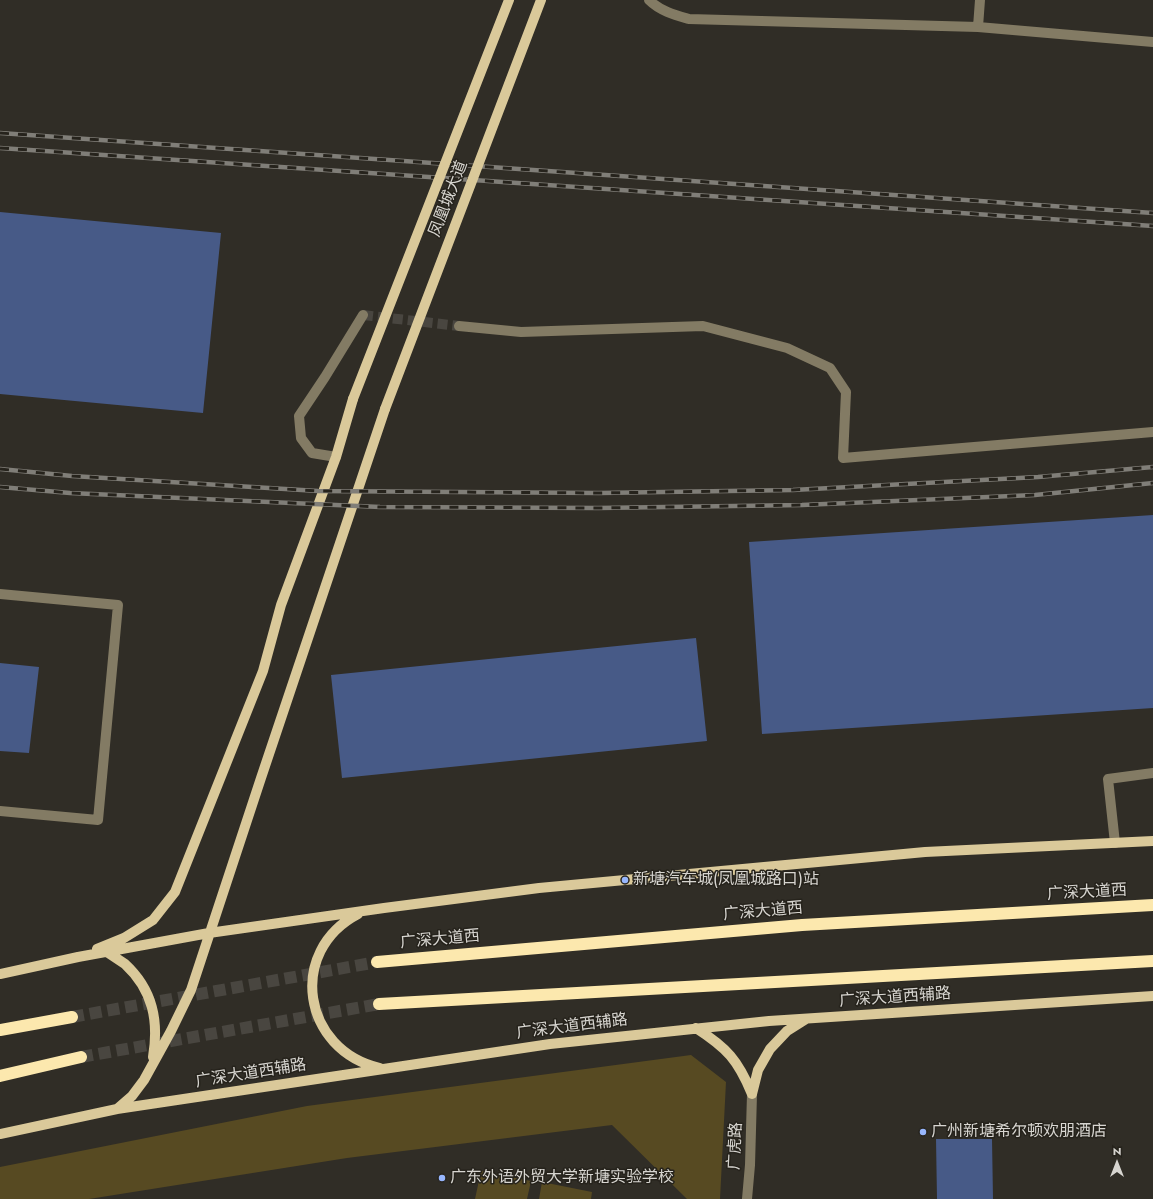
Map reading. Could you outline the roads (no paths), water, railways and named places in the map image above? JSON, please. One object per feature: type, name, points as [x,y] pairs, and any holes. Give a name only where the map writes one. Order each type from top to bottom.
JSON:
[{"type":"highway","name":"广深大道西","points":[[377,962],[802,925],[1153,906]]},
{"type":"highway","points":[[379,1004],[1153,961]]},
{"type":"highway","points":[[0,1030],[72,1017]]},
{"type":"highway","points":[[0,1076],[81,1057]]},
{"type":"main road","name":"凤凰城大道","points":[[78,957],[124,938],[153,920],[175,892],[263,671],[281,604],[336,457],[353,398],[509,0]]},
{"type":"main road","name":"凤凰城大道","points":[[144,1080],[191,990],[385,409],[541,0]]},
{"type":"main road","points":[[0,974],[78,957],[209,933],[539,888],[925,852],[1153,841]]},
{"type":"main road","points":[[363,911],[349,918],[337,929],[326,941],[321,950],[314,970],[312,987],[314,1004],[319,1020],[327,1035],[338,1048],[352,1058],[363,1063],[385,1069]]},
{"type":"main road","points":[[107,952],[124,964],[138,980],[149,998],[155,1018],[156,1040],[152,1060],[144,1080],[132,1096],[117,1109]]},
{"type":"main road","name":"广深大道西辅路","points":[[0,1134],[117,1109],[550,1044],[769,1021],[1153,996]]},
{"type":"main road","points":[[752,1094],[758,1070],[770,1048],[787,1031],[808,1018]]},
{"type":"main road","points":[[696,1028],[715,1040],[731,1055],[744,1073],[752,1094]]},
{"type":"street","points":[[649,0],[662,10],[689,19],[978,27],[1153,42]]},
{"type":"street","points":[[978,27],[980,0]]},
{"type":"street","points":[[336,457],[312,453],[301,438],[299,416],[325,378],[363,315]]},
{"type":"street","points":[[459,326],[521,332],[703,326],[787,348],[830,368],[846,392],[843,458],[1153,432]]},
{"type":"street","points":[[0,594],[118,605],[98,820],[0,811]]},
{"type":"street","points":[[1114,842],[1108,779],[1153,773]]},
{"type":"street","name":"广虎路","points":[[747,1199],[750,1166],[752,1094]]},
{"type":"tunnel","points":[[363,315],[459,326]]},
{"type":"tunnel","points":[[72,1017],[377,962]]},
{"type":"tunnel","points":[[81,1057],[379,1004]]},
{"type":"railway","points":[[0,133],[1153,213]]},
{"type":"railway","points":[[0,148],[1153,226]]},
{"type":"railway","points":[[0,469],[72,476],[318,491],[599,493],[793,490],[1038,477],[1153,467]]},
{"type":"railway","points":[[0,487],[70,493],[380,507],[598,508],[802,505],[1035,495],[1153,483]]},
{"type":"place","name":"新塘汽车城(凤凰城路口)站","points":[[625,880]]},
{"type":"place","name":"广州新塘希尔顿欢朋酒店","points":[[923,1132]]},
{"type":"place","name":"广东外语外贸大学新塘实验学校","points":[[442,1178]]}]
